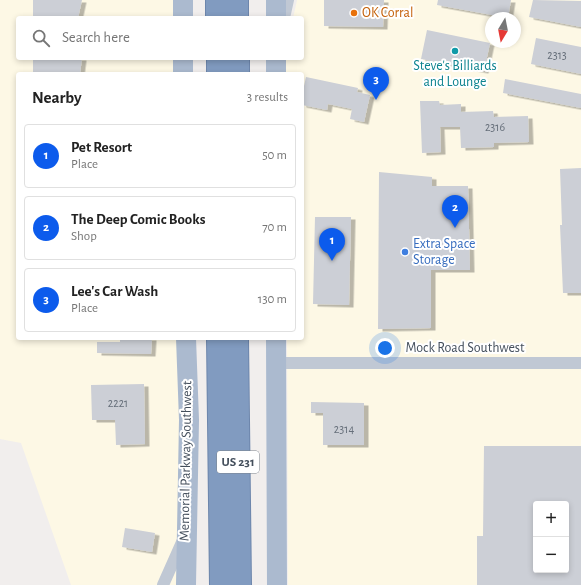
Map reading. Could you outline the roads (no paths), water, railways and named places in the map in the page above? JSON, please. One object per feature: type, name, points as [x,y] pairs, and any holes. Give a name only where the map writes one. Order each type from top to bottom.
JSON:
[{"type":"highway","points":[[217,0],[218,16]]},
{"type":"highway","points":[[237,0],[237,16]]},
{"type":"highway","points":[[218,60],[218,72]]},
{"type":"highway","points":[[238,60],[238,72]]},
{"type":"highway","name":"US 231","points":[[218,340],[221,585]]},
{"type":"highway","name":"US 231","points":[[237,340],[240,585]]},
{"type":"main road","points":[[183,0],[183,16]]},
{"type":"main road","points":[[276,0],[276,16]]},
{"type":"main road","points":[[183,60],[183,72]]},
{"type":"main road","name":"Memorial Parkway Southwest","points":[[186,340],[189,420],[186,585]]},
{"type":"main road","points":[[276,340],[277,585]]},
{"type":"street","points":[[284,16],[288,0]]},
{"type":"street","name":"Mock Road Southwest","points":[[276,363],[581,363]]},
{"type":"street","points":[[163,585],[186,532]]},
{"type":"place","name":"OK Corral","points":[[354,13]]},
{"type":"place","name":"Steve's Billiards and Lounge","points":[[455,51]]},
{"type":"place","name":"Lee's Car Wash","points":[[376,100]]},
{"type":"place","name":"The Deep Comic Books","points":[[455,228]]},
{"type":"place","name":"Extra Space Storage","points":[[405,252]]},
{"type":"place","name":"Pet Resort","points":[[332,261]]}]
